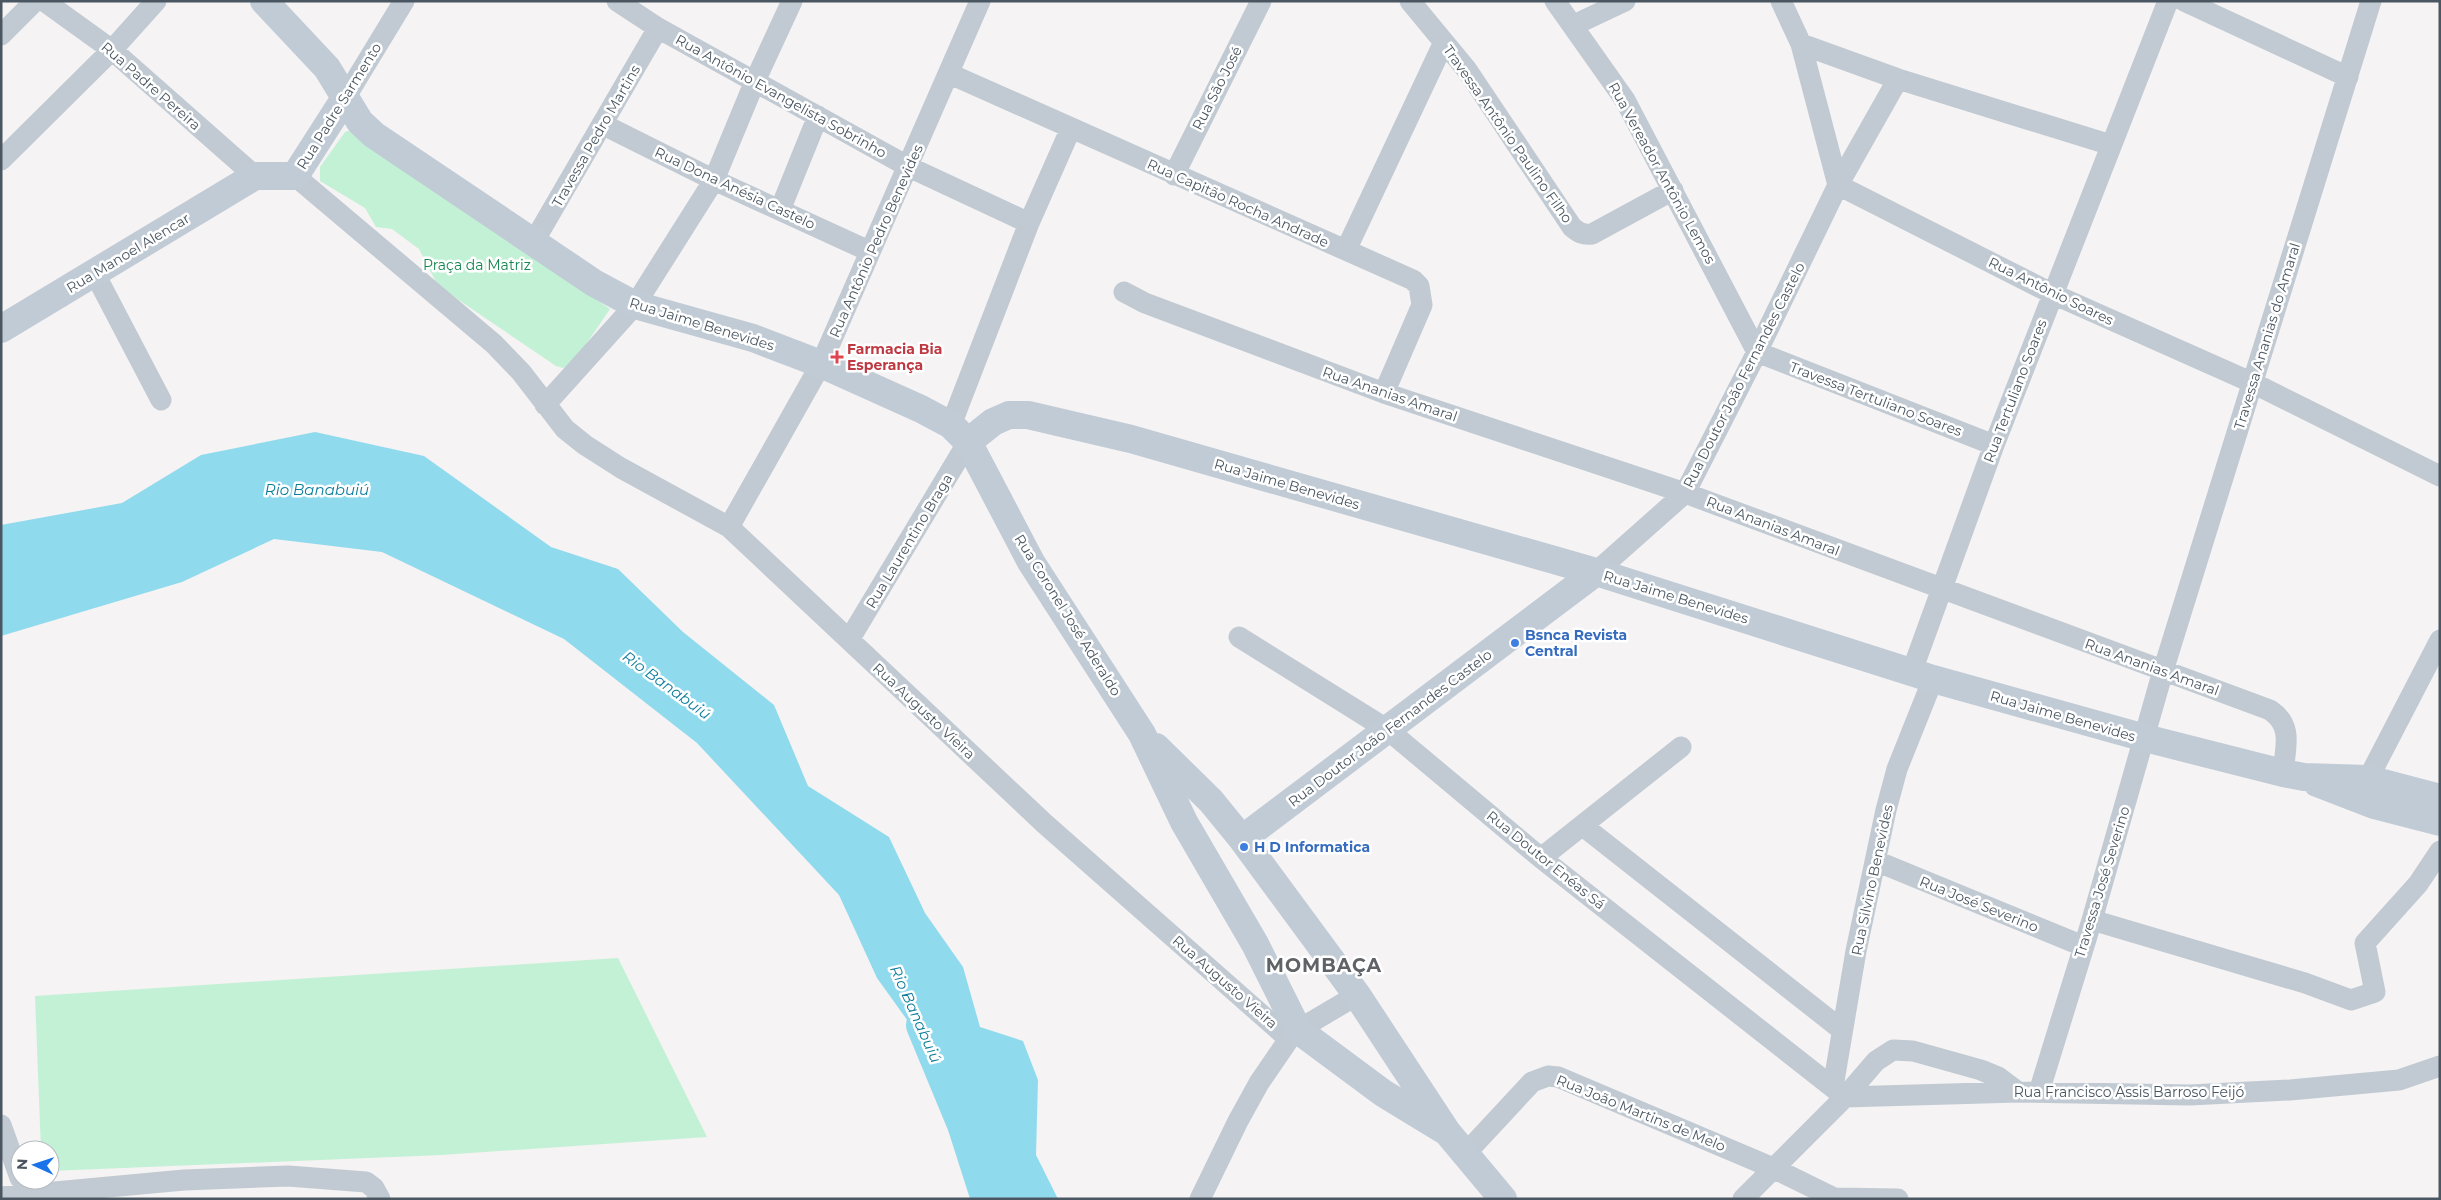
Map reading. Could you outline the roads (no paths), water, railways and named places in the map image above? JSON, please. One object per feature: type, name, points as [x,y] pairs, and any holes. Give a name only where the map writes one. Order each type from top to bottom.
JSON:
[{"type":"main road","name":"Rua Jaime Benevides","points":[[264,1],[327,68],[360,122],[374,135],[594,284],[635,305],[752,338],[821,364],[921,409],[959,433],[1009,415],[1028,416],[1131,439],[1596,572],[1922,675],[2145,738],[2294,775]]},
{"type":"main road","name":"Rua Padre Sarmento","points":[[255,176],[295,176],[344,98]]},
{"type":"main road","name":"Rua Manoel Alencar","points":[[1,329],[255,176]]},
{"type":"main road","name":"Rua Coronel José Aderaldo","points":[[959,433],[1031,562],[1142,734],[1184,822],[1255,944],[1294,1035],[1447,1132]]},
{"type":"main road","name":"Rua Doutor João Fernandes Castelo","points":[[1242,839],[1596,572]]},
{"type":"main road","name":"Rua Coronel José Aderaldo","points":[[1142,734],[1211,801],[1242,839],[1357,995],[1447,1132],[1503,1199]]},
{"type":"main road","points":[[2294,775],[2368,779],[2440,798]]},
{"type":"main road","points":[[2294,775],[2374,805],[2440,822]]},
{"type":"street","points":[[1,35],[35,1]]},
{"type":"street","name":"Rua Padre Pereira","points":[[44,1],[112,50],[255,176]]},
{"type":"street","points":[[1,160],[112,50],[156,1]]},
{"type":"street","name":"Rua Padre Sarmento","points":[[344,98],[404,1]]},
{"type":"street","name":"Rua Antônio Evangelista Sobrinho","points":[[617,1],[658,28],[909,167],[1030,223]]},
{"type":"street","points":[[545,405],[635,305],[714,180],[755,81],[792,1]]},
{"type":"street","name":"Rua Antônio Pedro Benevides","points":[[729,527],[821,364],[950,74],[980,1]]},
{"type":"street","name":"Rua São José","points":[[1174,174],[1261,1]]},
{"type":"street","name":"Travessa Antônio Paulino Filho","points":[[1410,1],[1467,70],[1572,227],[1583,235],[1592,234],[1673,190]]},
{"type":"street","name":"Rua Vereador Antônio Lemos","points":[[1555,1],[1625,100],[1757,352]]},
{"type":"street","points":[[1574,26],[1625,1]]},
{"type":"street","points":[[1781,1],[1801,44],[1838,185]]},
{"type":"street","name":"Rua Tertuliano Soares","points":[[1922,675],[1940,590],[1994,445],[2168,1]]},
{"type":"street","points":[[2184,1],[2348,77]]},
{"type":"street","name":"Travessa Ananias do Amaral","points":[[2163,671],[2371,1]]},
{"type":"street","name":"Travessa Pedro Martins","points":[[533,243],[658,28]]},
{"type":"street","points":[[1346,250],[1444,42]]},
{"type":"street","points":[[1801,44],[1898,79],[2111,145]]},
{"type":"street","name":"Rua Capitão Rocha Andrade","points":[[950,74],[1413,280],[1420,286],[1422,305],[1384,393]]},
{"type":"street","name":"Rua Doutor João Fernandes Castelo","points":[[1596,572],[1686,493],[1838,185],[1898,79]]},
{"type":"street","points":[[780,210],[818,116]]},
{"type":"street","name":"Rua Dona Anésia Castelo","points":[[602,124],[714,180],[870,251]]},
{"type":"street","points":[[959,433],[1030,223],[1071,128]]},
{"type":"street","name":"Rua Augusto Vieira","points":[[295,176],[494,344],[521,372],[545,405],[565,428],[585,446],[621,468],[729,527],[1046,824],[1294,1035]]},
{"type":"street","name":"Rua Antônio Soares","points":[[1838,185],[2053,294],[2253,383],[2440,476]]},
{"type":"street","points":[[94,272],[161,400]]},
{"type":"street","name":"Rua Ananias Amaral","points":[[1124,292],[1145,303],[1384,393],[1686,493],[1940,590],[2270,710],[2279,716],[2286,733],[2294,775]]},
{"type":"street","name":"Travessa Tertuliano Soares","points":[[1757,352],[1994,445]]},
{"type":"street","name":"Rua Laurentino Braga","points":[[849,640],[959,433]]},
{"type":"street","name":"Rua Doutor Enéas Sá","points":[[1239,636],[1388,730],[1541,858],[1839,1092]]},
{"type":"street","points":[[2368,779],[2440,640]]},
{"type":"street","name":"Travessa José Severino","points":[[2028,1092],[2092,920],[2163,671]]},
{"type":"street","name":"Rua Silvino Benevides","points":[[1839,1092],[1842,1030],[1856,952],[1886,810],[1922,675]]},
{"type":"street","points":[[1541,858],[1681,746]]},
{"type":"street","points":[[1583,826],[1842,1030]]},
{"type":"street","points":[[2092,920],[2305,983],[2352,1000],[2375,992],[2365,943],[2418,884],[2440,851]]},
{"type":"street","name":"Rua José Severino","points":[[1876,861],[2083,946]]},
{"type":"street","points":[[1200,1199],[1242,1114],[1294,1035],[1357,995]]},
{"type":"street","points":[[1744,1199],[1839,1092],[1876,1061],[1893,1050],[1913,1051],[1981,1070],[2028,1092]]},
{"type":"street","name":"Rua Francisco Assis Barroso Feijó","points":[[1839,1092],[2028,1092],[2190,1095],[2290,1090],[2399,1080],[2440,1066]]},
{"type":"street","points":[[1981,1070],[1985,1093]]},
{"type":"street","name":"Rua João Martins de Melo","points":[[1466,1153],[1532,1082],[1548,1076],[1558,1077],[1773,1168],[1836,1198]]},
{"type":"street","points":[[1,1125],[10,1149]]},
{"type":"street","points":[[60,1186],[288,1176],[366,1182],[374,1188],[380,1199]]},
{"type":"street","points":[[1,1196],[19,1190]]},
{"type":"street","points":[[1836,1198],[1898,1199]]},
{"type":"water","name":"Rio Banabuiú","points":[[315,432],[424,456],[551,547],[618,569],[683,632],[774,705],[808,786],[889,837],[925,913],[963,967],[980,1027],[1023,1041],[1038,1080],[1036,1155],[1058,1199],[1002,1199],[974,1113],[877,978],[839,895],[697,743],[564,639],[382,552],[274,539],[182,582],[1,636],[1,525],[122,503],[201,455]]},
{"type":"waterway","name":"Rio Banabuiú","points":[[924,1025],[965,1124],[989,1199]]},
{"type":"place","name":"Farmacia Bia Esperança","points":[[837,357]]},
{"type":"place","name":"Bsnca Revista Central","points":[[1515,643]]},
{"type":"place","name":"H D Informatica","points":[[1244,847]]},
{"type":"district","name":"MOMBAÇA","points":[[1324,965]]},
{"type":"park label","name":"Praça da Matriz","points":[[477,265]]}]
